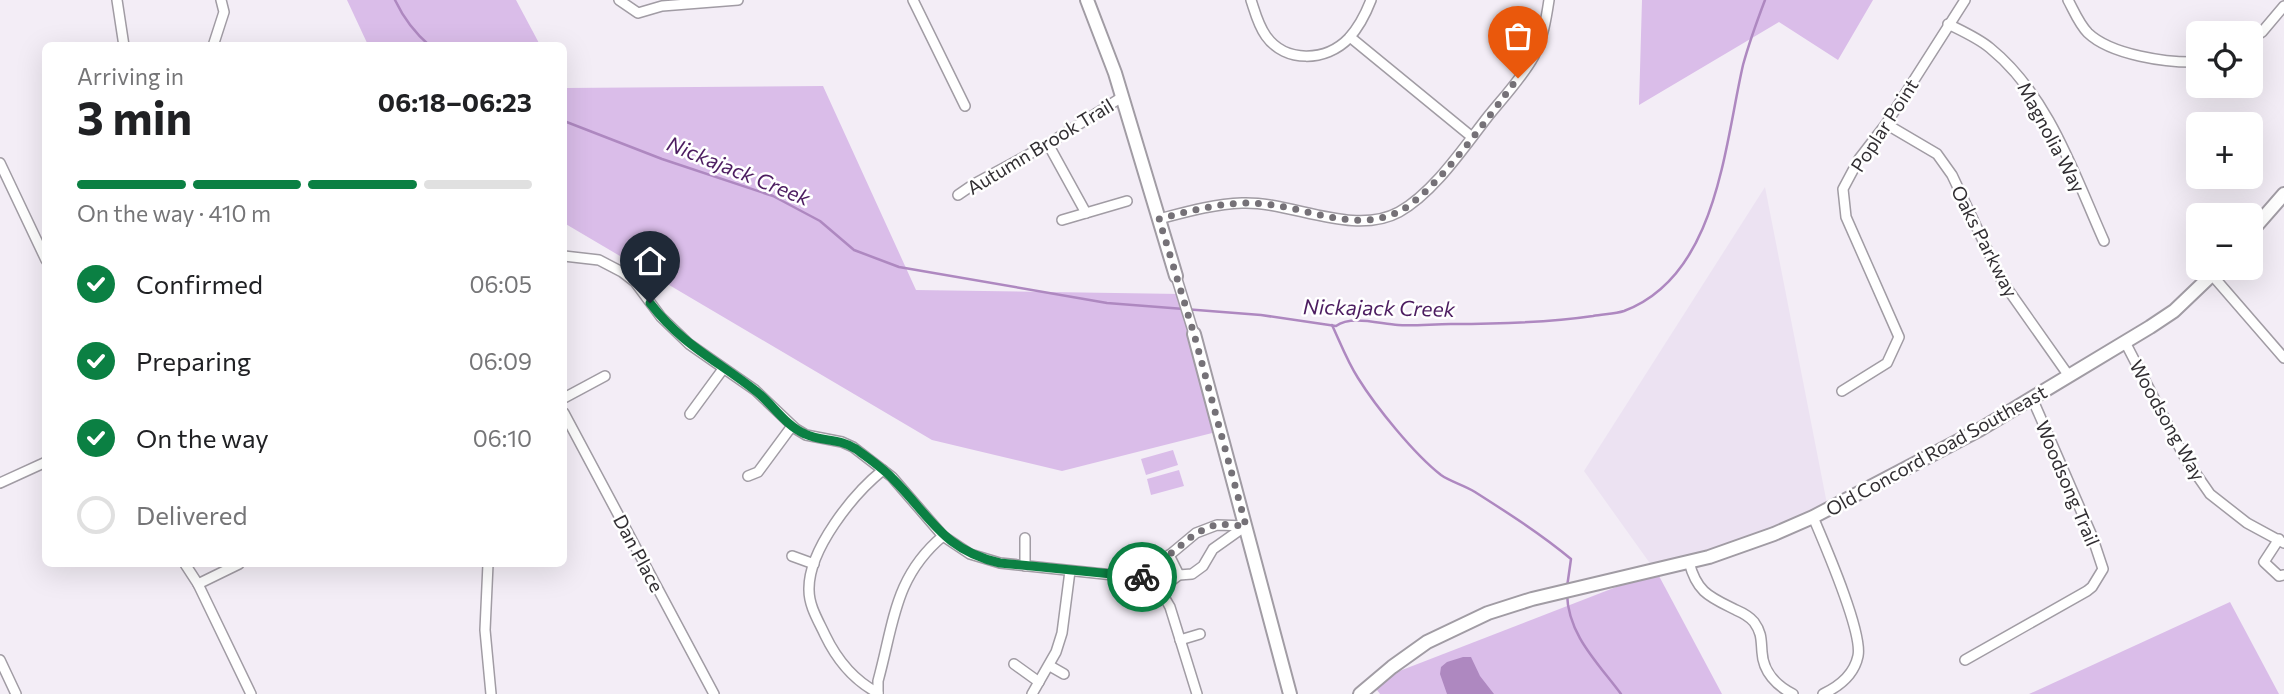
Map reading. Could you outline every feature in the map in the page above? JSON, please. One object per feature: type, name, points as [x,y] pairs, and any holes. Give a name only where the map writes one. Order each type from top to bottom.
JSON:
[{"type":"street","points":[[117,0],[123,42]]},
{"type":"street","points":[[214,42],[224,12],[222,0]]},
{"type":"street","points":[[619,0],[638,13],[662,6],[738,0]]},
{"type":"street","points":[[913,0],[965,106]]},
{"type":"street","points":[[1087,0],[1106,47],[1194,334],[1290,694]]},
{"type":"street","points":[[1251,0],[1265,34],[1279,49],[1288,53],[1316,56],[1335,48],[1350,37],[1371,0]]},
{"type":"street","points":[[1159,219],[1242,202],[1277,205],[1348,221],[1398,212],[1447,168],[1533,58],[1545,30],[1549,0]]},
{"type":"street","name":"Poplar Point","points":[[1842,391],[1886,363],[1899,337],[1846,217],[1843,189],[1859,159],[1886,124],[1965,0]]},
{"type":"street","points":[[2068,0],[2090,35],[2110,46],[2149,59],[2186,61]]},
{"type":"street","points":[[2263,31],[2284,6]]},
{"type":"street","name":"Magnolia Way","points":[[1948,24],[1988,45],[2030,88],[2065,153],[2104,242]]},
{"type":"street","points":[[1350,37],[1472,137]]},
{"type":"street","name":"Autumn Brook Trail","points":[[958,195],[1048,144],[1122,97]]},
{"type":"street","name":"Oaks Parkway","points":[[1886,124],[1937,154],[1952,175],[2002,281],[2069,376]]},
{"type":"street","points":[[1048,144],[1086,213]]},
{"type":"street","points":[[0,163],[42,252]]},
{"type":"street","points":[[2263,218],[2284,194]]},
{"type":"street","points":[[1062,220],[1127,201]]},
{"type":"street","points":[[567,256],[599,260],[622,272],[635,282],[661,317],[688,344],[755,390],[792,426],[806,435],[842,442],[853,447],[883,471],[943,536],[957,547],[984,560],[1070,572],[1142,578],[1159,590],[1170,607],[1197,694]]},
{"type":"street","name":"Old Concord Road Southeast","points":[[1360,694],[1392,667],[1443,633],[1488,612],[1727,551],[1813,517],[1917,465],[2069,376],[2174,311],[2207,280]]},
{"type":"street","points":[[2223,280],[2284,358]]},
{"type":"street","name":"Woodsong Way","points":[[2125,342],[2185,458],[2210,494],[2247,523],[2281,541]]},
{"type":"street","points":[[690,414],[723,369]]},
{"type":"street","points":[[567,396],[605,376]]},
{"type":"street","name":"Woodsong Trail","points":[[1965,660],[2087,591],[2103,569],[2092,536],[2032,398]]},
{"type":"street","name":"Dan Place","points":[[567,419],[714,694]]},
{"type":"street","points":[[748,476],[758,472],[792,426]]},
{"type":"street","points":[[0,483],[42,464]]},
{"type":"street","points":[[883,471],[852,498],[835,523],[814,564],[809,589],[813,611],[831,647],[862,685],[878,694],[878,681],[902,588],[918,560],[943,536]]},
{"type":"street","points":[[1813,517],[1858,640],[1854,667],[1836,688],[1823,694]]},
{"type":"street","points":[[1142,578],[1196,533],[1217,524],[1246,526]]},
{"type":"street","points":[[1159,590],[1179,575],[1192,574],[1203,566],[1213,550],[1246,526]]},
{"type":"street","points":[[1025,566],[1026,538]]},
{"type":"street","points":[[2281,541],[2264,562],[2279,576],[2284,575]]},
{"type":"street","points":[[1169,555],[1179,575]]},
{"type":"street","points":[[792,556],[814,564]]},
{"type":"street","points":[[1689,562],[1697,585],[1706,594],[1751,618],[1763,641],[1762,652],[1769,672],[1782,688],[1793,694]]},
{"type":"street","points":[[187,567],[198,584],[251,694]]},
{"type":"street","points":[[198,584],[233,567]]},
{"type":"street","points":[[488,567],[485,630],[491,694]]},
{"type":"street","points":[[1032,694],[1050,666],[1062,633],[1070,572]]},
{"type":"street","points":[[1180,640],[1200,634]]},
{"type":"street","points":[[0,660],[16,694]]},
{"type":"street","points":[[1014,664],[1039,682]]},
{"type":"street","points":[[1050,666],[1064,674]]},
{"type":"shaded area","points":[[347,0],[516,0],[538,42],[367,42]]},
{"type":"shaded area","points":[[1642,0],[1873,0],[1838,60],[1779,22],[1639,105]]},
{"type":"shaded area","points":[[823,86],[916,290],[1181,294],[1224,430],[1062,471],[932,440],[567,225],[567,88]]},
{"type":"shaded area","points":[[1765,187],[1828,509],[1659,576],[1584,471]]},
{"type":"shaded area","points":[[1173,450],[1178,465],[1146,475],[1141,459]]},
{"type":"shaded area","points":[[1179,470],[1184,486],[1151,495],[1147,479]]},
{"type":"shaded area","points":[[1659,576],[1722,694],[1380,694],[1371,682],[1642,577]]},
{"type":"shaded area","points":[[2230,602],[2279,694],[2029,694]]},
{"type":"shaded area","points":[[1463,657],[1471,657],[1480,676],[1494,694],[1447,694],[1440,674],[1441,667]]},
{"type":"waterway","name":"Nickajack Creek","points":[[395,0],[410,25],[426,42]]},
{"type":"waterway","name":"Nickajack Creek","points":[[567,122],[662,159],[773,196],[820,221],[854,250],[899,267],[1107,303],[1261,315],[1336,326],[1349,321],[1411,325],[1558,320],[1624,311],[1655,294],[1679,269],[1698,240],[1722,170],[1743,65],[1765,0]]},
{"type":"waterway","points":[[1332,325],[1358,378],[1408,443],[1441,475],[1500,508],[1571,559],[1567,587]]},
{"type":"waterway","points":[[1567,594],[1578,635],[1621,694]]},
{"type":"way so far","points":[[1142,577],[1157,568],[1170,553],[1196,533],[1217,524],[1246,526],[1194,334],[1159,219],[1242,202],[1297,209],[1348,221],[1398,212],[1447,168],[1518,78]]},
{"type":"route","points":[[650,303],[688,344],[755,390],[796,429],[806,435],[842,442],[853,447],[892,477],[943,536],[957,547],[984,560],[1000,563],[1142,577]]}]
